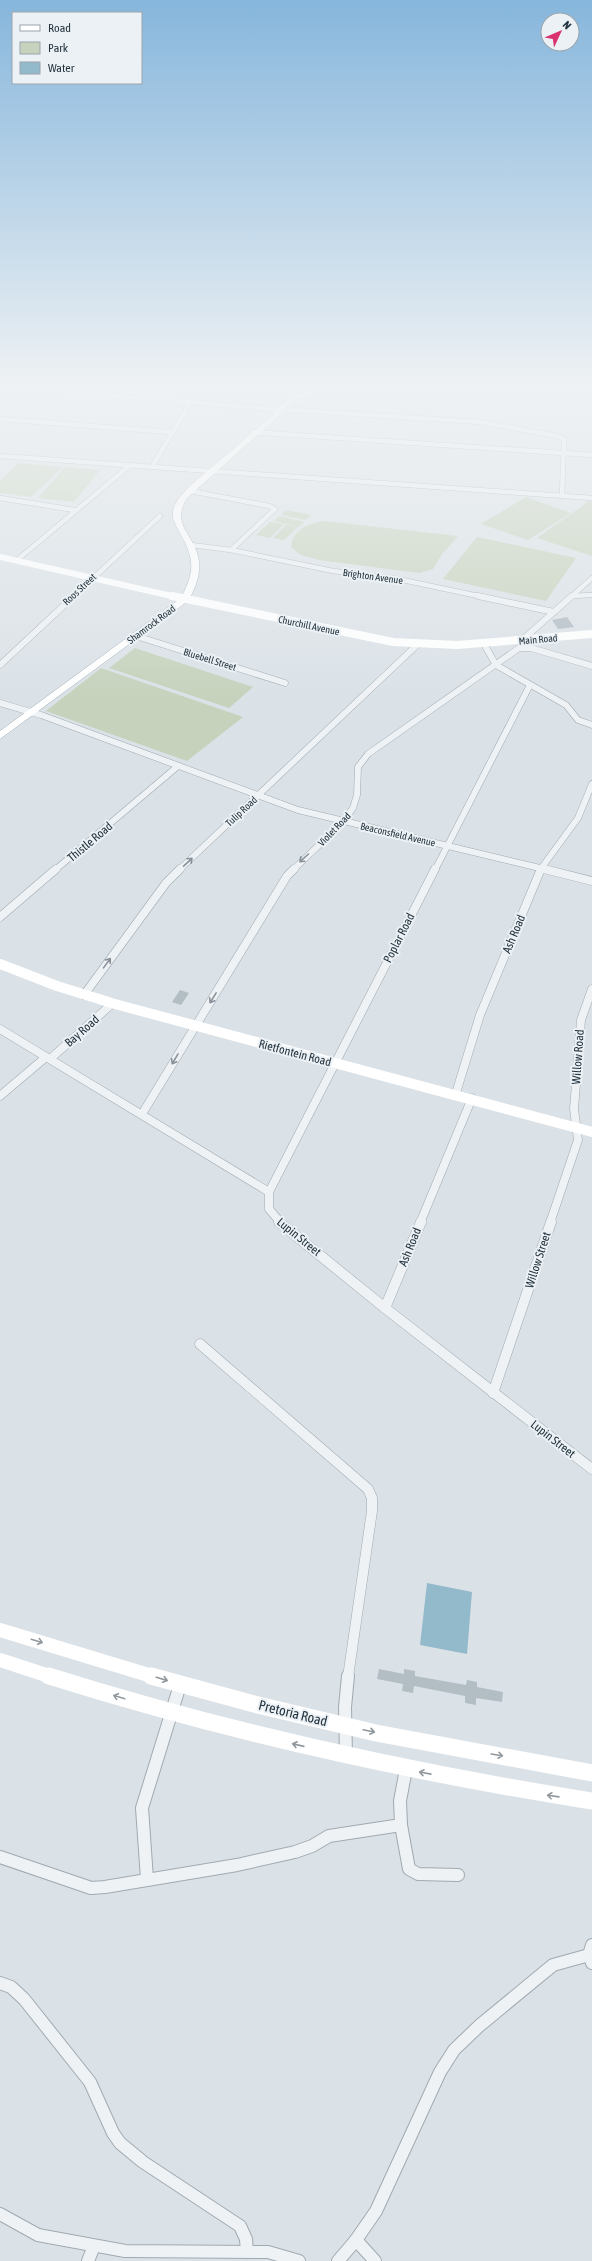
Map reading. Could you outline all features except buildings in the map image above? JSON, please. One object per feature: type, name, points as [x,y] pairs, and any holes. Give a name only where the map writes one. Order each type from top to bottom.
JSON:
[{"type":"main road","name":"Shamrock Road","points":[[0,736],[185,599],[195,576],[196,561],[191,545],[181,530],[176,515],[181,502],[190,490]]},
{"type":"street","points":[[16,561],[100,490]]},
{"type":"street","points":[[190,490],[269,506],[275,509],[231,550]]},
{"type":"street","points":[[467,490],[592,498]]},
{"type":"street","points":[[562,490],[562,496]]},
{"type":"street","points":[[0,498],[74,510]]},
{"type":"street","name":"Roos Street","points":[[0,665],[91,578],[160,516]]},
{"type":"street","name":"Brighton Avenue","points":[[191,545],[231,550],[333,570],[398,579],[554,612]]},
{"type":"street","name":"Churchill Avenue","points":[[1,558],[379,640],[418,644],[484,644]]},
{"type":"street","points":[[521,641],[592,578]]},
{"type":"street","points":[[572,596],[592,595]]},
{"type":"street","points":[[524,627],[533,630]]},
{"type":"street","name":"Main Road","points":[[484,644],[592,634]]},
{"type":"street","name":"Bluebell Street","points":[[136,636],[285,683]]},
{"type":"street","name":"Tulip Road","points":[[84,995],[166,883],[418,644]]},
{"type":"street","points":[[484,644],[496,665],[566,705],[578,720],[592,725]]},
{"type":"street","name":"Violet Road","points":[[142,1114],[287,876],[343,822],[356,802],[358,767],[368,754],[516,650],[524,647],[592,666]]},
{"type":"street","name":"Poplar Road","points":[[269,1192],[334,1063],[530,685]]},
{"type":"street","name":"Beaconsfield Avenue","points":[[0,703],[79,729],[298,810],[592,881]]},
{"type":"street","name":"Thistle Road","points":[[0,917],[178,766]]},
{"type":"street","name":"Ash Road","points":[[456,1094],[480,1015],[541,869],[572,827],[592,784]]},
{"type":"street","name":"Rietfontein Road","points":[[0,964],[84,995],[334,1063],[472,1098],[592,1132]]},
{"type":"street","name":"Willow Road","points":[[575,1127],[574,1109],[581,1020],[583,1010],[592,989]]},
{"type":"street","name":"Bay Road","points":[[0,1096],[113,1003]]},
{"type":"street","points":[[0,1029],[269,1192]]},
{"type":"street","name":"Ash Road","points":[[385,1308],[472,1098]]},
{"type":"street","name":"Willow Street","points":[[494,1393],[578,1140],[575,1127]]},
{"type":"street","name":"Lupin Street","points":[[269,1192],[267,1202],[269,1211],[275,1218],[385,1308],[592,1469]]},
{"type":"street","points":[[200,1344],[368,1488],[371,1494],[372,1511],[347,1685],[345,1726],[346,1756]]},
{"type":"street","name":"Pretoria Road","points":[[0,1630],[180,1684],[345,1726],[438,1746],[592,1773]]},
{"type":"street","points":[[0,1660],[172,1711],[284,1742],[506,1789],[592,1801]]},
{"type":"street","points":[[147,1879],[142,1808],[180,1684]]},
{"type":"street","points":[[406,1769],[400,1801],[401,1825],[409,1869],[418,1874],[458,1875]]},
{"type":"street","points":[[0,1857],[45,1874],[91,1888],[237,1865],[295,1852],[312,1846],[329,1836],[401,1825]]},
{"type":"street","points":[[338,2261],[356,2240],[376,2211],[412,2129],[440,2072],[454,2050],[479,2026],[553,1965],[591,1954]]},
{"type":"street","points":[[0,1983],[11,1987],[24,1999],[90,2082],[113,2133],[120,2143],[143,2162],[240,2226],[246,2239],[247,2252]]},
{"type":"street","points":[[0,2214],[38,2235],[125,2251],[268,2252],[300,2261]]},
{"type":"street","points":[[356,2240],[375,2261]]},
{"type":"street","points":[[88,2261],[94,2246]]},
{"type":"green space","points":[[0,490],[39,490],[31,497],[0,493]]},
{"type":"green space","points":[[45,490],[84,490],[74,502],[38,498]]},
{"type":"green space","points":[[526,497],[571,513],[528,540],[481,524]]},
{"type":"green space","points":[[589,501],[592,502],[592,556],[537,538]]},
{"type":"green space","points":[[286,510],[311,515],[306,520],[281,515]]},
{"type":"green space","points":[[279,516],[304,522],[299,527],[274,521]]},
{"type":"green space","points":[[325,521],[458,536],[442,554],[433,569],[419,573],[319,560],[301,555],[291,547],[292,541],[298,531],[313,523]]},
{"type":"green space","points":[[270,522],[284,524],[270,538],[256,535]]},
{"type":"green space","points":[[286,525],[298,527],[284,540],[273,538]]},
{"type":"green space","points":[[477,537],[576,558],[546,601],[443,579]]},
{"type":"green space","points":[[135,648],[253,687],[229,708],[109,668]]},
{"type":"green space","points":[[101,668],[243,717],[187,761],[46,711]]},
{"type":"water","points":[[427,1583],[472,1592],[467,1654],[420,1645]]}]
